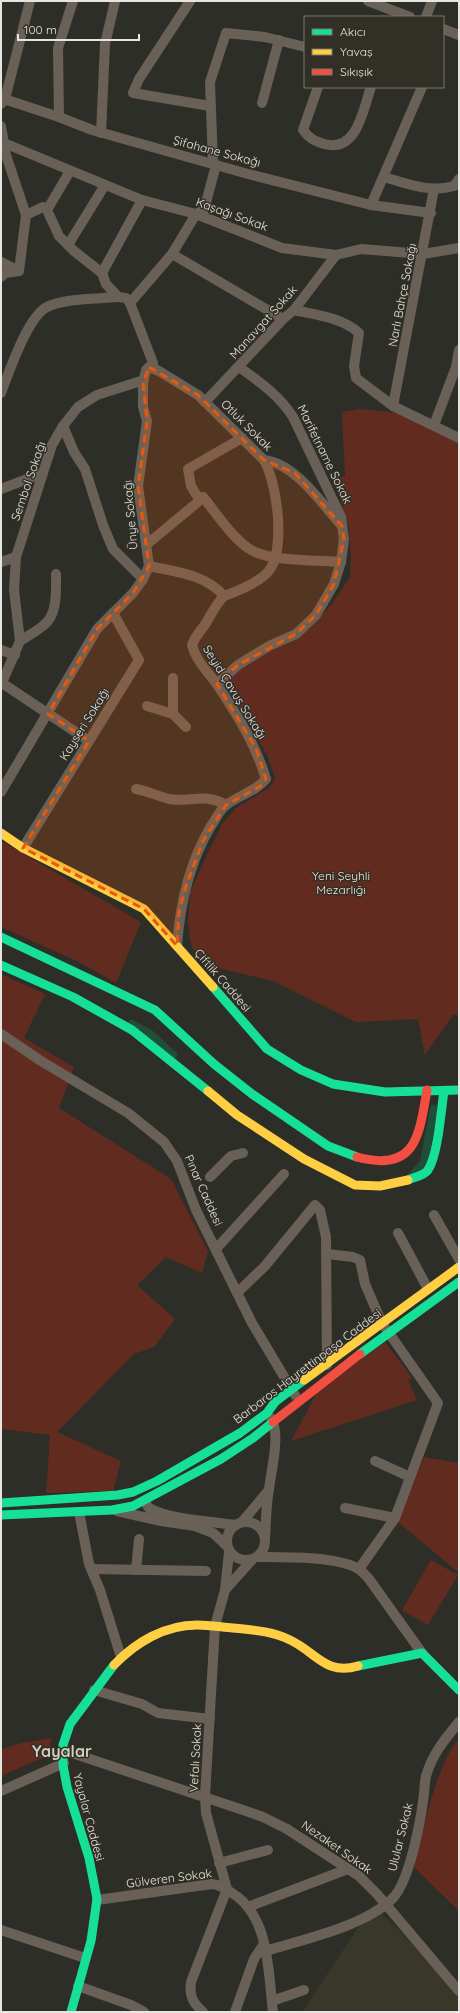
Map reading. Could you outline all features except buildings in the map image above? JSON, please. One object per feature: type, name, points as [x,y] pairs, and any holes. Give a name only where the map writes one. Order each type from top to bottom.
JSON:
[{"type":"street","points":[[2,100],[30,1]]},
{"type":"street","points":[[58,116],[58,48],[73,1]]},
{"type":"street","points":[[101,133],[105,44],[115,1]]},
{"type":"street","points":[[190,1],[139,79],[133,93],[210,106]]},
{"type":"street","points":[[368,1],[394,14],[405,16]]},
{"type":"street","points":[[426,16],[432,1]]},
{"type":"street","points":[[444,30],[459,35]]},
{"type":"street","points":[[1,393],[28,330],[46,307],[63,302],[118,297],[126,298],[130,303],[172,254],[196,214],[204,210],[214,164],[210,82],[226,33],[279,40],[304,46]]},
{"type":"street","points":[[262,103],[279,40]]},
{"type":"street","points":[[318,88],[303,130],[309,138],[327,145],[336,146],[349,140],[357,129],[371,88]]},
{"type":"street","points":[[371,205],[422,88]]},
{"type":"street","name":"Şifahane Sokağı","points":[[2,100],[58,116],[101,133],[214,164],[371,205],[431,213]]},
{"type":"street","points":[[1,126],[6,155],[26,215],[19,271]]},
{"type":"street","name":"Kaşağı Sokak","points":[[4,143],[142,200],[196,214],[282,248],[336,255],[361,249],[423,254],[459,248]]},
{"type":"street","points":[[47,210],[70,171]]},
{"type":"street","points":[[384,177],[441,190],[454,186],[459,178]]},
{"type":"street","points":[[68,245],[105,185]]},
{"type":"street","name":"Narlı Bahçe Sokağı","points":[[393,406],[431,213],[434,189]]},
{"type":"street","points":[[102,273],[142,200]]},
{"type":"street","points":[[26,215],[43,207],[47,210],[59,236],[102,273],[106,284],[118,297]]},
{"type":"street","points":[[172,254],[283,319]]},
{"type":"street","name":"Manavgat Sokak","points":[[205,402],[283,319],[294,310],[336,255]]},
{"type":"street","points":[[1,262],[19,271]]},
{"type":"street","points":[[1,278],[5,272],[19,271]]},
{"type":"street","name":"Ünye Sokağı","points":[[130,303],[153,363],[146,370],[144,380],[143,407],[147,422],[138,486],[149,566]]},
{"type":"street","points":[[294,310],[341,321],[359,333],[354,366],[356,378],[393,406],[459,438]]},
{"type":"street","points":[[434,425],[456,367],[459,350]]},
{"type":"street","name":"Otluk Sokak","points":[[149,367],[160,371],[198,395],[264,460],[270,470],[275,494],[278,532],[276,558]]},
{"type":"street","name":"Marifetname Sokak","points":[[217,684],[238,665],[269,646],[296,634],[316,616],[334,584],[341,562],[344,539],[341,517],[293,416],[284,403],[265,385],[239,367]]},
{"type":"street","name":"Sembol Sokağı","points":[[2,684],[20,641],[14,590],[16,557],[52,446],[63,426],[78,407],[97,395],[144,380]]},
{"type":"street","points":[[63,426],[74,452],[85,469],[103,525],[113,549],[143,579]]},
{"type":"street","points":[[199,499],[191,486],[188,469],[242,438]]},
{"type":"street","points":[[264,460],[284,466],[295,473],[342,526]]},
{"type":"street","points":[[1,489],[43,473]]},
{"type":"street","points":[[146,545],[192,508],[199,499],[204,497],[235,536],[248,549],[264,556],[276,558],[341,562]]},
{"type":"street","points":[[1,562],[16,557]]},
{"type":"street","points":[[1,792],[97,629],[133,593],[143,579],[149,566],[196,576],[217,587],[224,596],[235,592],[267,573],[276,558]]},
{"type":"street","points":[[20,641],[46,625],[52,614],[56,595],[56,574]]},
{"type":"street","name":"Seyid Çavuş Sokağı","points":[[177,946],[179,912],[186,886],[203,842],[219,812],[226,805],[261,786],[266,779],[256,748],[217,684],[198,660],[192,645],[195,637],[209,618],[215,606],[224,596]]},
{"type":"street","name":"Kayseri Sokağı","points":[[23,848],[139,660],[113,613]]},
{"type":"street","points":[[1,650],[15,655]]},
{"type":"street","points":[[173,678],[173,714]]},
{"type":"street","points":[[2,684],[89,741]]},
{"type":"street","points":[[146,706],[173,714],[186,727]]},
{"type":"street","points":[[136,789],[150,791],[168,798],[212,798],[226,805]]},
{"type":"street","name":"Çiftlik Caddesi","points":[[1,833],[23,848],[144,909],[267,1049],[301,1070],[333,1084],[385,1092],[428,1090],[459,1092]]},
{"type":"street","points":[[1,937],[155,1010],[170,1022],[201,1053],[226,1075],[291,1121],[343,1153],[381,1162],[398,1159],[408,1152],[414,1144],[428,1090]]},
{"type":"street","points":[[1,965],[73,997],[132,1030],[237,1115],[304,1159],[355,1185],[380,1186],[401,1182],[424,1174],[428,1170],[435,1150],[444,1091]]},
{"type":"street","name":"Pınar Caddesi","points":[[1,1034],[41,1061],[128,1113],[164,1142],[177,1161],[196,1210],[268,1353],[299,1401]]},
{"type":"street","points":[[210,1177],[231,1156],[243,1153]]},
{"type":"street","points":[[216,1249],[284,1174]]},
{"type":"street","points":[[237,1293],[270,1261],[315,1205],[320,1210],[326,1237],[327,1365]]},
{"type":"street","points":[[434,1215],[459,1259]]},
{"type":"street","points":[[398,1233],[428,1289]]},
{"type":"street","points":[[327,1254],[353,1257],[360,1260],[365,1284],[382,1323],[390,1332],[438,1403],[394,1518],[359,1569]]},
{"type":"street","name":"Barbaros Hayrettinpaşa Caddesi","points":[[1,1503],[103,1497],[133,1492],[179,1469],[240,1433],[268,1413],[275,1402],[459,1267]]},
{"type":"street","name":"Barbaros Hayrettinpaşa Caddesi","points":[[1,1515],[112,1510],[133,1506],[144,1501],[221,1459],[274,1423],[299,1401],[459,1282]]},
{"type":"street","points":[[225,1590],[262,1552],[265,1542],[274,1447],[274,1423],[268,1413]]},
{"type":"street","points":[[375,1462],[410,1477]]},
{"type":"street","points":[[228,1549],[228,1534],[239,1524],[269,1490]]},
{"type":"street","points":[[144,1501],[148,1507],[155,1511],[193,1520],[254,1524],[260,1528],[265,1542],[291,1557]]},
{"type":"street","points":[[345,1508],[394,1518]]},
{"type":"street","points":[[112,1510],[161,1521],[195,1526],[213,1533],[239,1560],[291,1557],[329,1561],[359,1569],[422,1653],[459,1690]]},
{"type":"street","points":[[78,1512],[91,1569],[100,1590],[121,1657]]},
{"type":"street","points":[[136,1570],[139,1539]]},
{"type":"street","name":"Vefalı Sokak","points":[[227,1890],[206,1813],[205,1798],[215,1626],[225,1590],[228,1549]]},
{"type":"street","points":[[91,1569],[206,1571]]},
{"type":"street","name":"Yayalar Caddesi","points":[[71,2012],[94,1924],[97,1900],[64,1763],[64,1739],[68,1727],[114,1664],[137,1644],[161,1632],[184,1626],[215,1626],[260,1630],[277,1634],[303,1646],[313,1656],[324,1663],[333,1667],[344,1669],[395,1657],[422,1653]]},
{"type":"street","points":[[94,1690],[142,1704],[158,1713],[210,1719]]},
{"type":"street","name":"Ulular Sokak","points":[[264,1948],[350,1924],[385,1904],[398,1891],[408,1869],[424,1793],[425,1780],[430,1765],[441,1745],[459,1722]]},
{"type":"street","name":"Nezaket Sokak","points":[[63,1750],[263,1817],[287,1829],[359,1876],[385,1904],[459,1991]]},
{"type":"street","points":[[1,1791],[64,1763]]},
{"type":"street","points":[[219,1863],[268,1850]]},
{"type":"street","points":[[248,1907],[348,1869]]},
{"type":"street","name":"Gülveren Sokak","points":[[97,1900],[212,1884],[220,1885],[236,1895],[248,1907],[260,1929],[273,2012]]},
{"type":"street","points":[[203,2012],[192,2001],[189,1992],[191,1982],[227,1890]]},
{"type":"street","points":[[1,1930],[86,1958]]},
{"type":"street","points":[[234,2012],[254,1959],[264,1948]]},
{"type":"street","points":[[78,1986],[131,2005],[144,2012]]},
{"type":"street","points":[[272,2001],[304,1990]]},
{"type":"highlighted area","points":[[149,367],[198,395],[264,460],[295,473],[342,526],[344,539],[334,584],[316,615],[296,634],[238,665],[217,684],[256,748],[266,779],[261,786],[226,805],[203,841],[186,886],[179,912],[177,946],[144,909],[23,848],[89,741],[48,714],[97,629],[133,593],[149,566],[138,486],[147,421],[143,383]]},
{"type":"shaded area","points":[[373,1905],[459,1989],[459,2012],[302,2012]]},
{"type":"green space","name":"Yeni Şeyhli Mezarlığı","points":[[359,409],[402,413],[459,441],[459,1015],[453,1015],[425,1055],[418,1019],[356,1022],[273,981],[217,968],[206,962],[193,949],[190,940],[188,921],[190,892],[222,824],[236,808],[270,787],[275,778],[267,755],[226,685],[227,677],[242,663],[309,629],[332,604],[350,577],[351,558],[349,528],[334,480],[345,476],[342,412]]},
{"type":"green space","points":[[1,841],[141,922],[116,983],[79,962],[1,927]]},
{"type":"green space","points":[[1,974],[45,994],[24,1038],[74,1067],[59,1108],[171,1179],[208,1251],[202,1273],[166,1257],[137,1285],[175,1319],[154,1347],[134,1354],[57,1432],[121,1461],[113,1491],[46,1493],[50,1435],[1,1429]]},
{"type":"green space","points":[[385,1342],[412,1378],[408,1380],[417,1400],[291,1441],[318,1391]]},
{"type":"green space","points":[[424,1457],[459,1463],[459,1573],[398,1522]]},
{"type":"green space","points":[[431,1560],[458,1575],[428,1625],[402,1610]]},
{"type":"green space","points":[[51,1738],[51,1750],[47,1756],[1,1776],[1,1750],[17,1744]]},
{"type":"green space","points":[[459,1739],[459,1911],[414,1867],[437,1781],[451,1749]]},
{"type":"waterway","points":[[132,1024],[149,1033],[173,1055]]},
{"type":"waterway","points":[[412,1176],[424,1162],[434,1109]]},
{"type":"traffic: fast","points":[[1,937],[155,1010],[214,1064],[252,1094],[328,1146],[357,1157]]},
{"type":"traffic: fast","points":[[1,965],[73,997],[132,1030],[208,1091]]},
{"type":"traffic: fast","points":[[213,987],[267,1049],[301,1070],[333,1084],[385,1092],[459,1090]]},
{"type":"traffic: fast","points":[[408,1180],[424,1174],[428,1170],[431,1163],[437,1144],[444,1091]]},
{"type":"traffic: fast","points":[[360,1354],[459,1282]]},
{"type":"traffic: fast","points":[[1,1503],[118,1495],[133,1492],[157,1481],[240,1433],[267,1413],[275,1402],[304,1380]]},
{"type":"traffic: fast","points":[[1,1515],[112,1510],[133,1506],[221,1459],[253,1438],[273,1422]]},
{"type":"traffic: fast","points":[[358,1666],[422,1653],[459,1690]]},
{"type":"traffic: fast","points":[[71,2012],[91,1941],[97,1899],[89,1858],[67,1787],[63,1765],[63,1745],[70,1724],[114,1665]]},
{"type":"traffic: slow","points":[[1,833],[23,848],[144,909],[213,987]]},
{"type":"traffic: slow","points":[[208,1091],[237,1115],[304,1159],[355,1185],[380,1186],[408,1180]]},
{"type":"traffic: slow","points":[[304,1380],[459,1267]]},
{"type":"traffic: slow","points":[[114,1665],[141,1642],[152,1636],[174,1628],[197,1625],[262,1631],[290,1640],[329,1665],[338,1668],[358,1666]]},
{"type":"traffic: jam","points":[[357,1157],[377,1161],[392,1160],[403,1155],[411,1147],[417,1136],[427,1090]]},
{"type":"traffic: jam","points":[[273,1422],[360,1354]]},
{"type":"district","name":"Yayalar","points":[[62,1751]]}]
